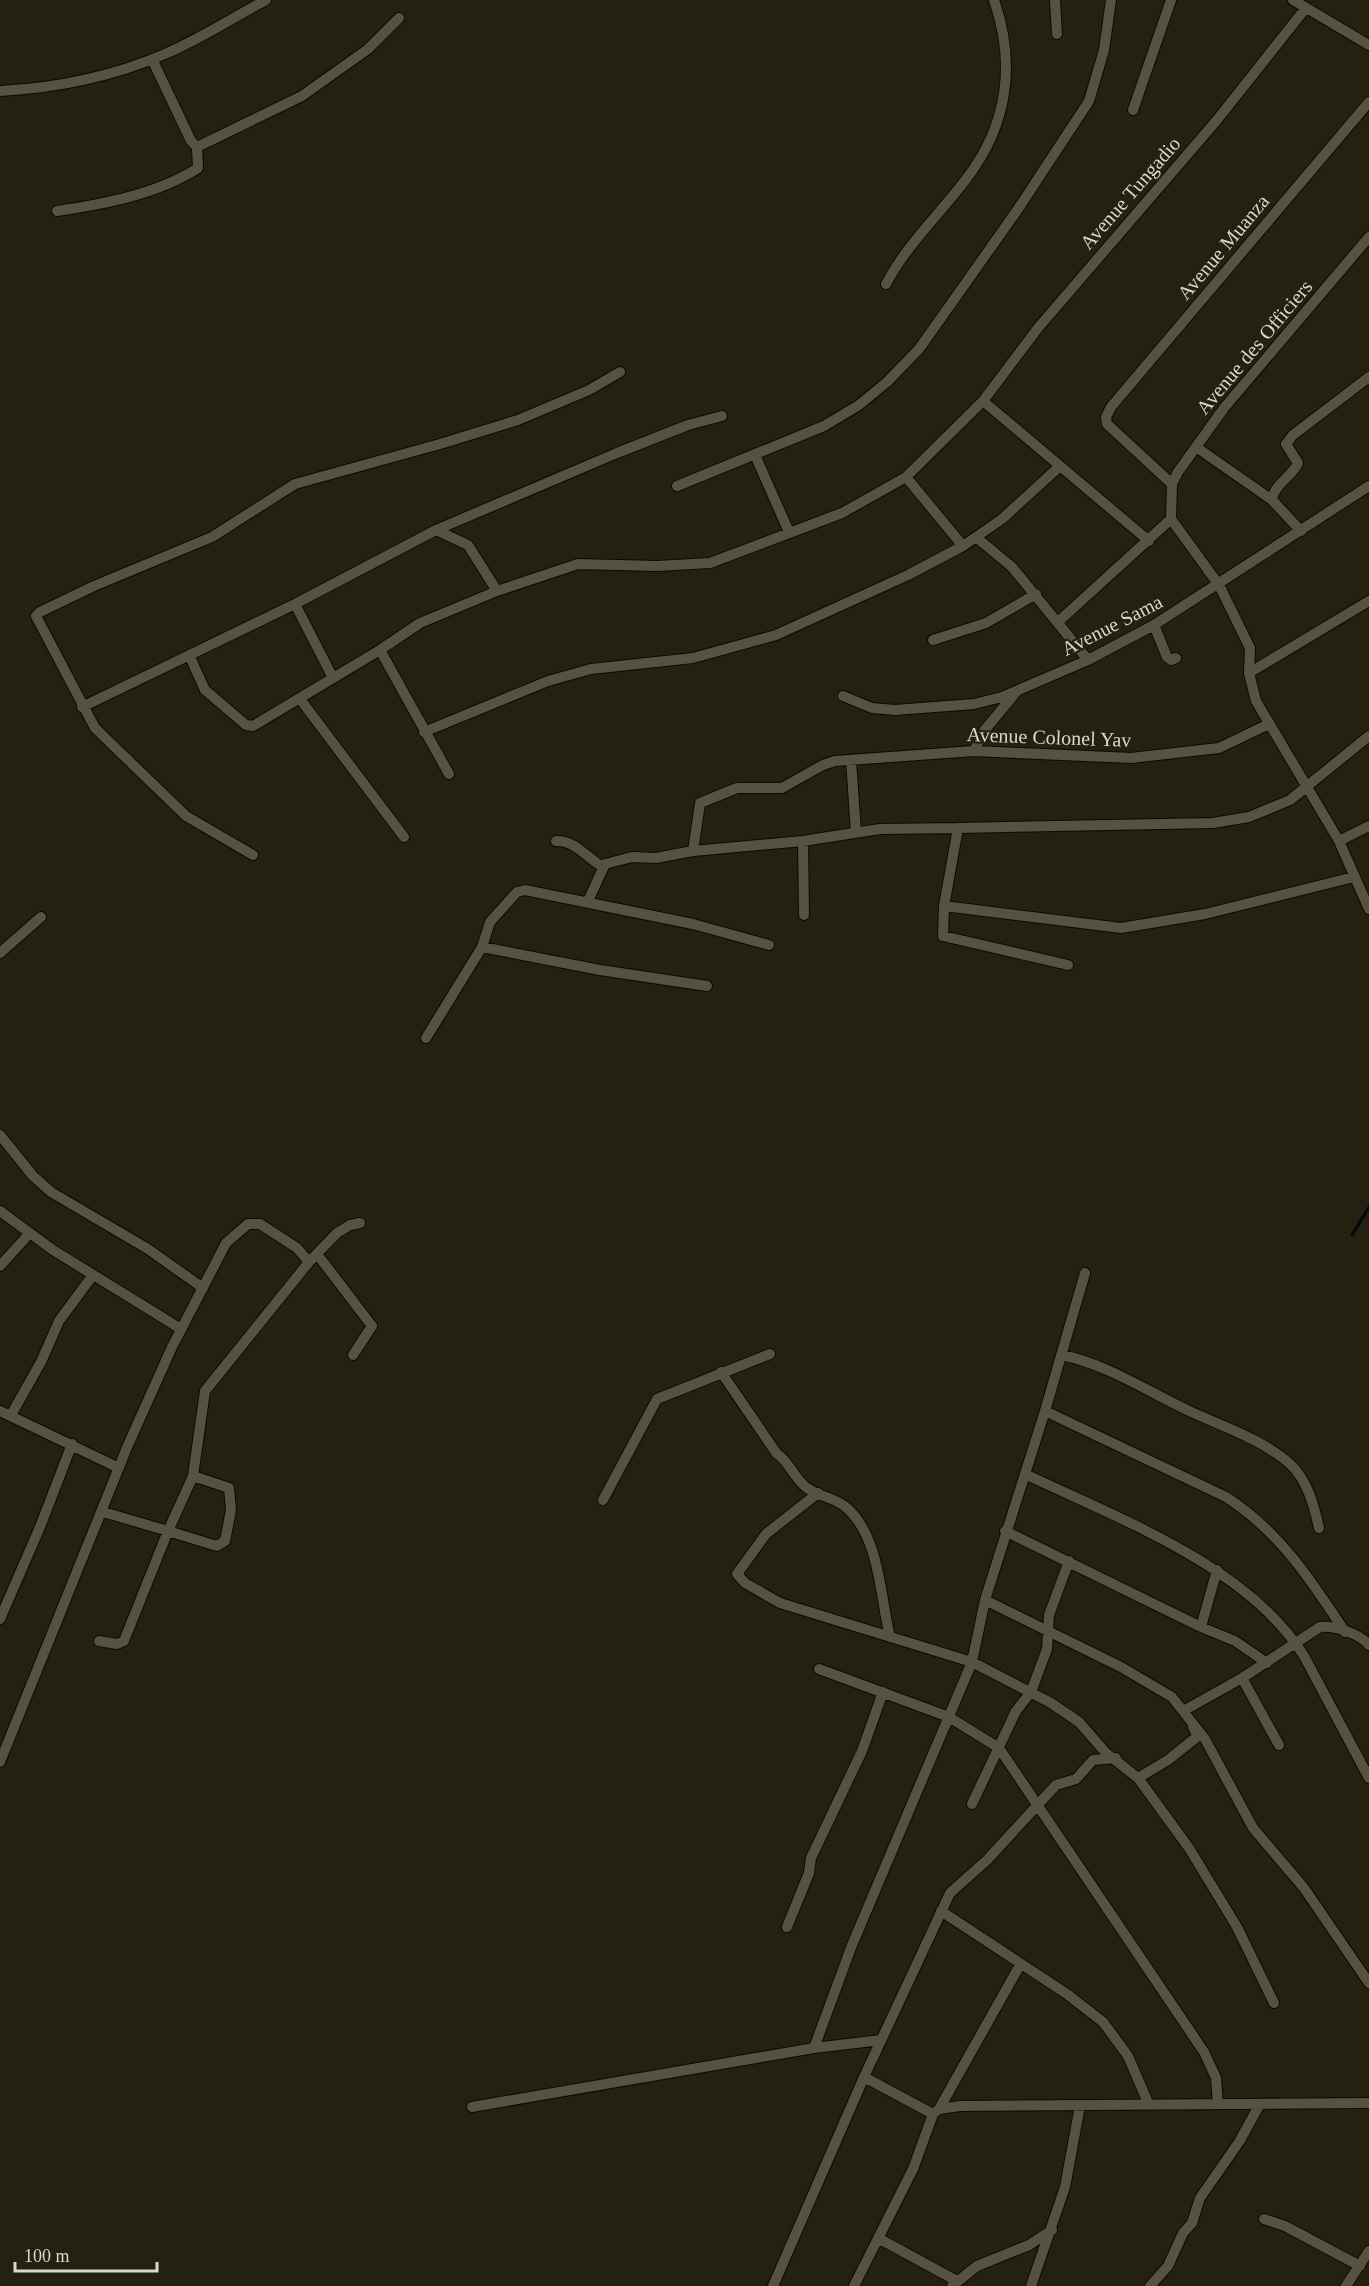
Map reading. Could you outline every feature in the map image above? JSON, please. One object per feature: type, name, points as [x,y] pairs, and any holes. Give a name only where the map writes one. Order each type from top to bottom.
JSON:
[{"type":"street","points":[[0,91],[99,76],[152,59],[192,41],[266,0]]},
{"type":"street","points":[[886,284],[905,251],[968,177],[990,137],[1001,110],[1007,83],[1008,62],[1004,36],[994,0]]},
{"type":"street","points":[[1055,0],[1057,34]]},
{"type":"street","points":[[677,486],[824,426],[859,405],[887,382],[918,349],[1016,212],[1089,101],[1104,50],[1111,0]]},
{"type":"street","points":[[1133,110],[1171,0]]},
{"type":"street","points":[[1293,0],[1369,45]]},
{"type":"street","name":"Avenue Tungadio","points":[[189,655],[205,690],[246,725],[258,723],[380,650],[420,623],[497,591],[578,564],[657,566],[710,563],[737,555],[789,532],[842,513],[906,477],[983,401],[1038,328],[1217,120],[1305,9]]},
{"type":"street","points":[[197,147],[302,96],[368,49],[399,18]]},
{"type":"street","points":[[57,211],[90,206],[178,181],[198,168],[197,147],[191,141],[152,59]]},
{"type":"street","name":"Avenue Muanza","points":[[1172,484],[1117,436],[1107,424],[1106,417],[1111,407],[1369,102]]},
{"type":"street","name":"Avenue des Officiers","points":[[1172,484],[1224,408],[1369,237]]},
{"type":"street","points":[[253,855],[186,816],[94,728],[36,621],[36,616],[94,586],[212,537],[295,484],[518,420],[589,390],[620,372]]},
{"type":"street","points":[[1272,500],[1277,487],[1294,471],[1298,463],[1286,444],[1293,435],[1369,377]]},
{"type":"street","points":[[983,401],[1149,541]]},
{"type":"street","points":[[82,707],[295,604],[436,530],[617,453],[688,425],[722,416]]},
{"type":"street","points":[[1196,447],[1272,500],[1301,531]]},
{"type":"street","points":[[755,455],[789,532]]},
{"type":"street","points":[[424,732],[548,681],[591,669],[693,658],[776,635],[908,575],[963,546],[1002,519],[1059,466]]},
{"type":"street","points":[[906,477],[963,546]]},
{"type":"street","points":[[1172,484],[1171,519],[1219,585],[1250,648],[1249,673],[1254,694],[1339,841],[1369,909]]},
{"type":"street","name":"Avenue Sama","points":[[843,696],[872,708],[895,710],[974,704],[1017,691],[1088,660],[1154,626],[1369,486]]},
{"type":"street","points":[[1058,622],[1171,519]]},
{"type":"street","points":[[436,530],[468,545],[497,591]]},
{"type":"street","points":[[976,538],[1012,567],[1088,660]]},
{"type":"street","points":[[933,640],[986,623],[1036,594]]},
{"type":"street","points":[[1249,673],[1369,601]]},
{"type":"street","points":[[295,604],[333,678]]},
{"type":"street","points":[[1154,626],[1167,657],[1171,660],[1176,658]]},
{"type":"street","points":[[380,650],[449,774]]},
{"type":"street","points":[[974,751],[984,731],[1017,691]]},
{"type":"street","points":[[300,699],[404,837]]},
{"type":"street","name":"Avenue Colonel Yav","points":[[693,851],[700,803],[737,788],[782,788],[823,765],[851,760],[974,751],[1131,758],[1219,748],[1269,723]]},
{"type":"street","points":[[588,901],[603,867],[608,863],[632,857],[656,858],[693,851],[803,841],[856,832],[1213,823],[1249,817],[1290,800],[1305,785],[1369,736]]},
{"type":"street","points":[[851,760],[856,832]]},
{"type":"street","points":[[1339,841],[1369,826]]},
{"type":"street","points":[[958,828],[944,906],[943,936],[1068,965]]},
{"type":"street","points":[[556,841],[564,840],[573,844],[603,867]]},
{"type":"street","points":[[803,841],[804,915]]},
{"type":"street","points":[[944,906],[1121,928],[1205,914],[1354,877]]},
{"type":"street","points":[[426,1038],[482,947],[490,922],[521,890],[588,901],[693,924],[769,945]]},
{"type":"street","points":[[0,953],[41,917]]},
{"type":"street","points":[[482,947],[600,970],[707,986]]},
{"type":"street","points":[[0,1135],[33,1176],[51,1192],[148,1249],[203,1288]]},
{"type":"street","points":[[0,1211],[93,1275],[181,1329]]},
{"type":"street","points":[[99,1641],[117,1644],[124,1641],[193,1476],[205,1390],[313,1258],[345,1227],[360,1223]]},
{"type":"street","points":[[0,1762],[119,1468],[181,1329],[226,1243],[248,1224],[266,1226],[313,1258],[372,1326],[353,1354]]},
{"type":"street","points":[[0,1266],[30,1233]]},
{"type":"street","points":[[814,2048],[852,1945],[972,1662],[985,1600],[1005,1531],[1045,1412],[1085,1273]]},
{"type":"street","points":[[11,1415],[41,1362],[59,1321],[93,1275]]},
{"type":"street","points":[[603,1500],[655,1401],[721,1372],[770,1354]]},
{"type":"street","points":[[1062,1356],[1112,1371],[1248,1438],[1279,1456],[1289,1463],[1305,1485],[1320,1528]]},
{"type":"street","points":[[721,1372],[777,1454],[785,1460],[804,1486],[832,1497],[846,1507],[864,1530],[878,1578],[890,1637]]},
{"type":"street","points":[[0,1410],[119,1468]]},
{"type":"street","points":[[1045,1412],[1226,1497],[1252,1515],[1288,1549],[1345,1632]]},
{"type":"street","points":[[0,1619],[40,1527],[72,1444]]},
{"type":"street","points":[[1025,1474],[1136,1527],[1217,1570],[1264,1608],[1296,1642],[1369,1778]]},
{"type":"street","points":[[103,1512],[217,1546],[225,1541],[231,1510],[229,1488],[193,1476]]},
{"type":"street","points":[[818,1493],[766,1534],[737,1574],[745,1583],[780,1603],[972,1662],[1031,1692],[1079,1722],[1106,1753],[1116,1758],[1138,1778],[1189,1848],[1237,1927],[1274,2003]]},
{"type":"street","points":[[1005,1531],[1201,1627],[1235,1641],[1267,1663]]},
{"type":"street","points":[[972,1804],[1017,1711],[1031,1692],[1047,1648],[1049,1615],[1069,1561]]},
{"type":"street","points":[[1201,1627],[1217,1570]]},
{"type":"street","points":[[985,1600],[1156,1687],[1185,1710],[1205,1739],[1253,1828],[1311,1897],[1369,1983]]},
{"type":"street","points":[[1185,1710],[1267,1663],[1320,1627],[1332,1627],[1364,1639],[1369,1645]]},
{"type":"street","points":[[819,1669],[949,1717],[999,1748],[1204,2052],[1216,2078],[1218,2104]]},
{"type":"street","points":[[1242,1678],[1279,1745]]},
{"type":"street","points":[[787,1927],[810,1873],[811,1858],[862,1751],[883,1692]]},
{"type":"street","points":[[1138,1778],[1168,1760],[1198,1737],[1185,1710]]},
{"type":"street","points":[[773,2286],[864,2077],[954,1887],[987,1860],[1056,1785],[1076,1779],[1093,1760],[1116,1758]]},
{"type":"street","points":[[941,1911],[1067,1994],[1102,2022],[1128,2056],[1149,2105]]},
{"type":"street","points":[[855,2286],[913,2169],[936,2111],[1020,1965]]},
{"type":"street","points":[[472,2107],[814,2048],[881,2040]]},
{"type":"street","points":[[864,2077],[936,2111],[960,2106],[1369,2103]]},
{"type":"street","points":[[1150,2286],[1168,2266],[1183,2233],[1192,2223],[1200,2198],[1239,2142],[1260,2104]]},
{"type":"street","points":[[1031,2286],[1065,2187],[1080,2106]]},
{"type":"street","points":[[1264,2219],[1285,2226],[1360,2266]]},
{"type":"street","points":[[878,2238],[955,2284],[977,2266],[1029,2245],[1052,2230]]},
{"type":"street","points":[[1346,2286],[1369,2251]]},
{"type":"waterway","points":[[1352,1235],[1369,1207]]}]
